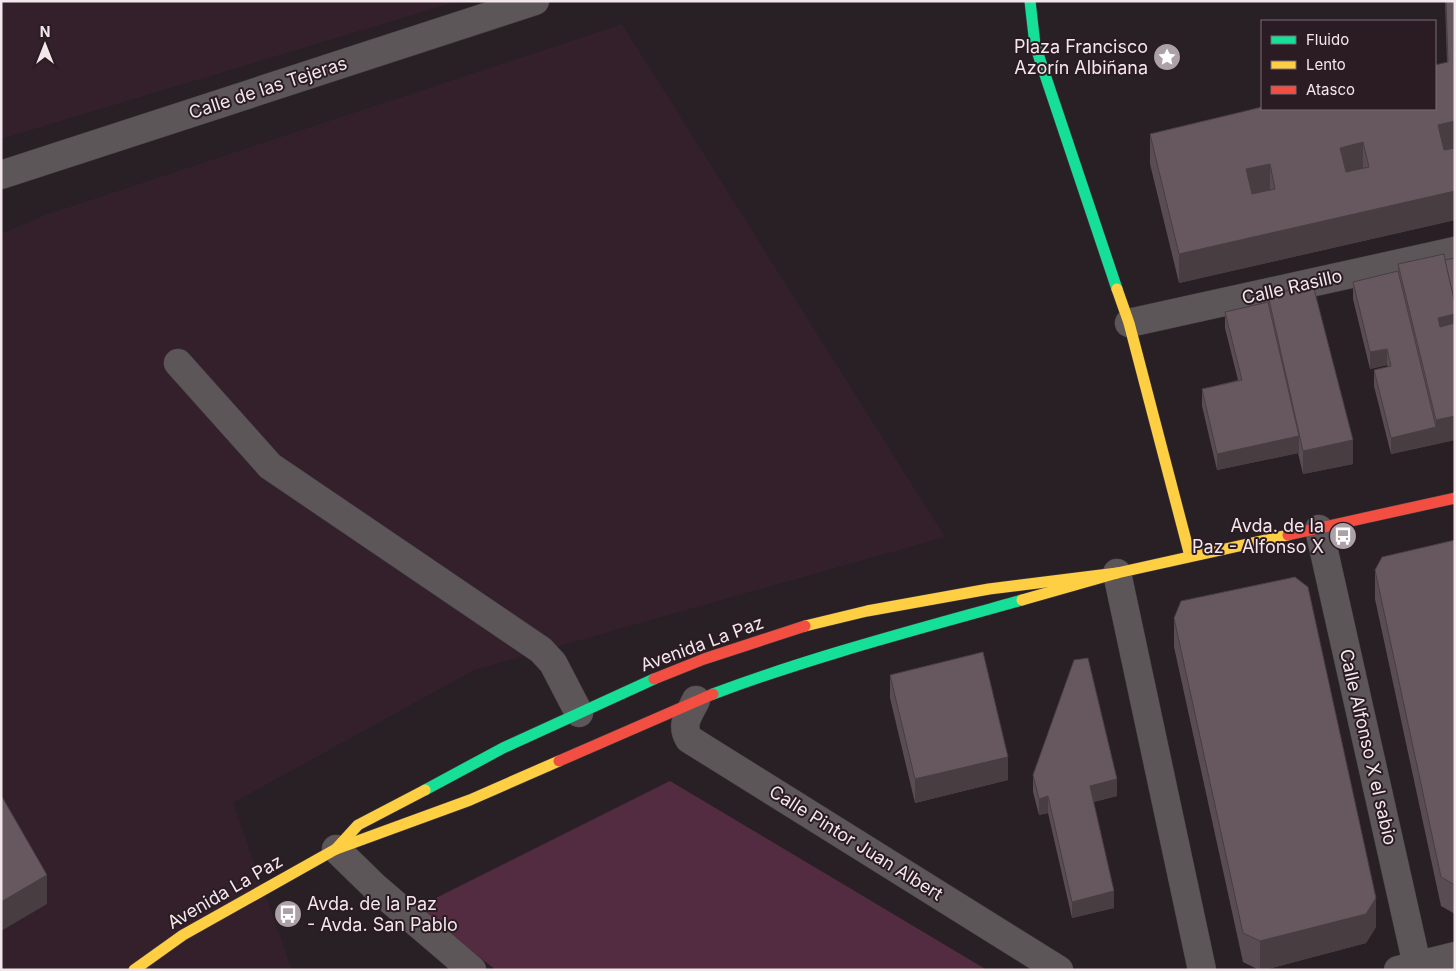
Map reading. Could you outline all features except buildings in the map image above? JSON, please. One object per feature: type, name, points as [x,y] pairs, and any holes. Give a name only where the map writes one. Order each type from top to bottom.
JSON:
[{"type":"main road","points":[[1030,1],[1035,46],[1129,323],[1190,556]]},
{"type":"main road","name":"Avenida La Paz","points":[[134,970],[183,935],[336,849],[470,800],[696,700],[763,675],[903,633],[1117,573],[1455,498]]},
{"type":"main road","name":"Avenida La Paz","points":[[336,849],[358,824],[503,748],[660,676],[704,659],[804,626],[867,611],[989,589],[1117,573]]},
{"type":"street","name":"Calle de las Tejeras","points":[[1,175],[535,1]]},
{"type":"street","name":"Calle Rasillo","points":[[1129,323],[1455,251]]},
{"type":"street","points":[[178,363],[270,466],[541,650],[553,663],[579,713]]},
{"type":"street","name":"Calle Alfonso X el sabio","points":[[1319,528],[1408,967]]},
{"type":"street","points":[[1117,573],[1202,970]]},
{"type":"street","name":"Calle Pintor Juan Albert","points":[[696,700],[685,721],[685,732],[689,739],[1059,970]]},
{"type":"street","points":[[336,849],[375,887],[472,970]]},
{"type":"street","points":[[1408,967],[1455,956]]},
{"type":"shaded area","points":[[1,1],[459,1],[1,139]]},
{"type":"shaded area","points":[[622,24],[945,537],[474,670],[233,803],[292,970],[1,970],[1,234],[45,215]]},
{"type":"shaded area","points":[[670,781],[987,970],[496,970],[416,908]]},
{"type":"traffic: fast","points":[[1030,1],[1035,45],[1117,289]]},
{"type":"traffic: fast","points":[[713,694],[828,655],[1022,600]]},
{"type":"traffic: fast","points":[[425,790],[503,748],[654,679]]},
{"type":"traffic: slow","points":[[1117,289],[1129,323],[1190,556]]},
{"type":"traffic: slow","points":[[1022,600],[1117,573],[1288,535]]},
{"type":"traffic: slow","points":[[805,626],[867,611],[989,589],[1117,573]]},
{"type":"traffic: slow","points":[[425,790],[358,825],[336,849],[470,800],[559,761]]},
{"type":"traffic: slow","points":[[134,970],[183,935],[336,849]]},
{"type":"traffic: jam","points":[[1288,535],[1455,498]]},
{"type":"traffic: jam","points":[[654,679],[704,659],[805,626]]},
{"type":"traffic: jam","points":[[559,761],[713,694]]},
{"type":"place","name":"Plaza Francisco Azorín Albiñana","points":[[1167,57]]},
{"type":"place","name":"Avda. de la Paz - Alfonso X","points":[[1343,536]]},
{"type":"place","name":"Avda. de la Paz - Avda. San Pablo","points":[[288,914]]}]
